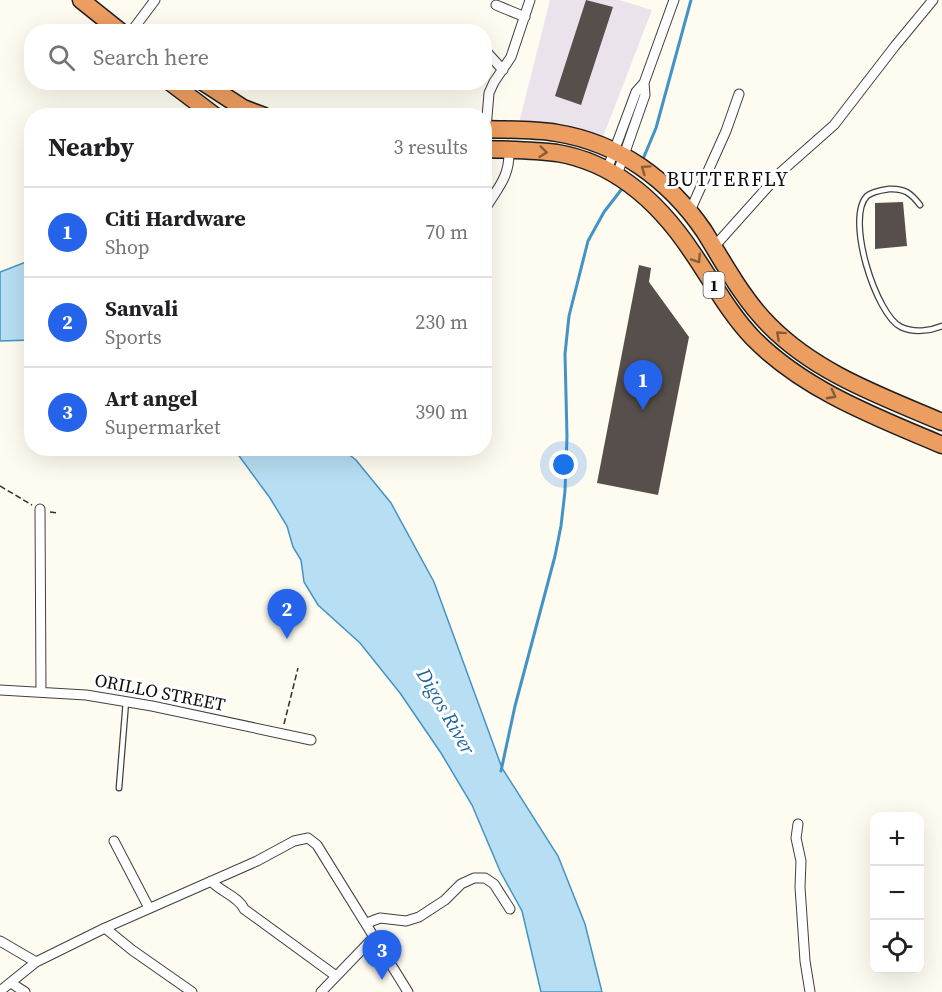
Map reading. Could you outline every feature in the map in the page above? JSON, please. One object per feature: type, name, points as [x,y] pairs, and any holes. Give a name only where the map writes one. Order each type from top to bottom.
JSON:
[{"type":"highway","points":[[81,0],[111,24]]},
{"type":"highway","points":[[181,90],[204,108]]},
{"type":"highway","points":[[215,90],[243,108]]},
{"type":"highway","name":"1","points":[[492,129],[559,134],[597,143],[619,153],[655,176],[690,211],[713,248],[767,323],[798,350],[825,369],[856,385],[942,422]]},
{"type":"highway","name":"1","points":[[492,150],[558,154],[612,172],[644,195],[671,222],[737,318],[774,357],[817,387],[942,445]]},
{"type":"street","points":[[137,24],[154,0]]},
{"type":"street","points":[[492,88],[511,57],[530,0]]},
{"type":"street","points":[[612,172],[645,95],[644,83],[674,0]]},
{"type":"street","points":[[713,248],[782,171],[834,125],[933,0]]},
{"type":"street","points":[[496,5],[525,17]]},
{"type":"street","points":[[492,58],[503,70]]},
{"type":"street","points":[[487,108],[491,90]]},
{"type":"street","points":[[690,211],[726,131],[739,94]]},
{"type":"street","points":[[492,200],[505,181],[510,161],[509,150]]},
{"type":"street","points":[[40,509],[41,692]]},
{"type":"street","name":"ORILLO STREET","points":[[0,690],[86,695],[126,701],[312,740]]},
{"type":"street","points":[[798,824],[796,838],[801,861],[800,887],[805,961],[810,992]]},
{"type":"street","points":[[0,991],[36,962],[105,928],[257,861],[294,840],[308,838],[317,845],[408,992]]},
{"type":"street","points":[[114,841],[149,908]]},
{"type":"street","points":[[367,923],[380,918],[406,921],[419,917],[446,900],[462,884],[474,878],[485,878],[494,884],[510,909]]},
{"type":"street","points":[[211,881],[220,890],[240,902],[244,909],[336,976]]},
{"type":"street","points":[[105,928],[192,992]]},
{"type":"street","points":[[326,990],[336,976],[375,936]]},
{"type":"street","points":[[0,941],[36,962]]},
{"type":"street","points":[[11,982],[25,992]]},
{"type":"lane","points":[[920,205],[912,194],[904,190],[877,191],[868,196],[863,204],[860,217],[864,258],[874,289],[893,320],[900,327],[923,331],[942,326]]},
{"type":"lane","points":[[119,788],[126,701]]},
{"type":"path","points":[[0,486],[40,509],[58,513]]},
{"type":"path","points":[[281,734],[298,668]]},
{"type":"shaded area","points":[[550,0],[619,0],[652,10],[601,142],[518,127]]},
{"type":"water","points":[[24,263],[24,340],[0,341],[0,272]]},
{"type":"water","name":"Digos River","points":[[239,456],[351,456],[391,503],[434,582],[502,768],[558,856],[585,924],[602,992],[541,992],[522,911],[500,871],[472,805],[441,753],[400,693],[360,643],[318,605],[304,582],[301,560],[293,547],[287,526]]},
{"type":"building","points":[[586,0],[613,7],[581,105],[555,96]]},
{"type":"building","points":[[903,202],[907,246],[875,249],[875,203]]},
{"type":"building","points":[[639,265],[651,268],[649,282],[689,337],[658,495],[597,483]]},
{"type":"waterway","points":[[643,159],[656,128],[691,0]]},
{"type":"waterway","points":[[501,771],[515,706],[561,526],[565,491],[567,437],[565,354],[569,316],[588,241],[604,212],[621,190]]},
{"type":"place","name":"Citi Hardware","points":[[643,410]]},
{"type":"place","name":"Sanvali","points":[[287,639]]},
{"type":"place","name":"Art angel","points":[[382,980]]},
{"type":"district","name":"BUTTERFLY","points":[[728,179]]}]
